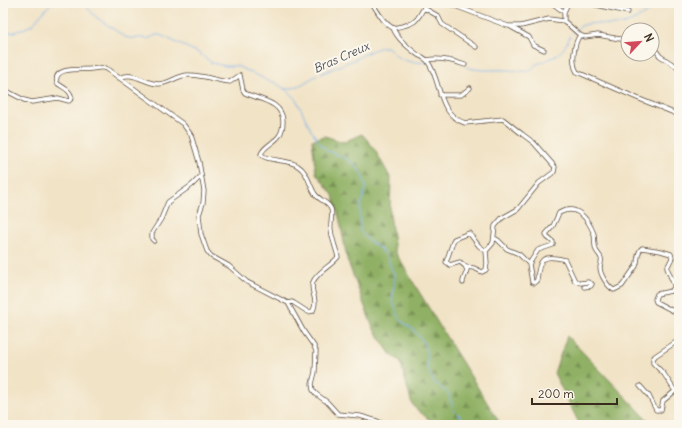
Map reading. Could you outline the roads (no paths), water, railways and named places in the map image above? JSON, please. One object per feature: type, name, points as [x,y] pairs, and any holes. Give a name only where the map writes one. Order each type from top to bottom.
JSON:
[{"type":"street","points":[[372,3],[388,25],[394,28],[400,40],[427,60],[433,72],[440,95],[451,114],[461,122],[470,123],[500,118],[506,120],[534,143],[554,165],[554,172],[539,182],[518,209],[502,218],[495,226],[492,245],[486,251]]},
{"type":"street","points":[[394,28],[414,23],[426,3]]},
{"type":"street","points":[[447,3],[508,26],[529,36],[533,45],[544,50]]},
{"type":"street","points":[[552,3],[564,12]]},
{"type":"street","points":[[564,21],[564,12],[568,3]]},
{"type":"street","points":[[587,3],[628,12]]},
{"type":"street","points":[[424,8],[438,16],[442,24],[476,47]]},
{"type":"street","points":[[508,26],[521,26],[549,19],[564,21],[578,34],[585,37],[598,35],[620,39]]},
{"type":"street","points":[[578,34],[574,62],[574,68],[577,72],[679,114]]},
{"type":"street","points":[[660,56],[679,68]]},
{"type":"street","points":[[427,60],[433,58],[449,60],[465,65]]},
{"type":"street","points":[[3,89],[24,100],[32,102],[58,98],[69,101],[72,98],[70,93],[56,81],[57,76],[60,73],[72,69],[90,70],[103,67],[119,78],[183,124],[191,135],[199,162],[204,191],[203,203],[199,214],[202,234],[207,251],[211,256],[228,266],[247,282],[288,303],[292,302],[308,312],[313,311],[315,302],[315,296],[312,289],[313,282],[338,257],[331,230],[332,211],[330,207],[315,194],[304,172],[298,165],[262,156],[262,152],[279,136],[281,132],[283,120],[277,107],[270,102],[245,92],[243,90],[240,75],[230,82],[206,76],[179,76],[162,84],[150,83],[128,75],[119,78]]},
{"type":"street","points":[[440,95],[461,94],[470,88]]},
{"type":"street","points":[[154,241],[151,235],[152,232],[161,219],[168,202],[192,185],[201,176]]},
{"type":"street","points":[[529,264],[538,250],[553,245],[553,242],[546,234],[553,226],[560,213],[568,210],[579,212],[590,226],[594,235],[595,248],[601,259],[601,272],[612,289],[616,290],[622,286],[637,264],[639,251],[644,247],[669,252],[672,255],[667,268],[674,288],[671,291],[657,294],[655,299],[656,302],[678,314]]},
{"type":"street","points":[[469,233],[479,246],[486,251],[487,268],[482,272],[474,268],[466,267],[460,262],[450,265],[446,262],[454,240],[469,233]]},
{"type":"street","points":[[494,238],[507,248],[519,254],[529,264],[531,280],[534,283],[538,280],[538,266],[545,259],[552,258],[565,260],[575,281],[579,283],[588,282],[592,284],[588,288],[584,287]]},
{"type":"street","points":[[463,283],[464,275],[467,270],[466,267]]},
{"type":"street","points":[[288,303],[316,351],[315,372],[312,384],[316,394],[327,402],[338,414],[360,416],[385,425]]},
{"type":"street","points":[[640,386],[649,396],[656,410],[661,410],[663,401],[674,391],[664,374],[653,363],[653,359],[655,356],[668,349],[679,340]]},
{"type":"waterway","points":[[3,33],[15,32],[32,25],[51,3]]},
{"type":"waterway","points":[[79,3],[86,6],[96,17],[125,37],[147,39],[160,35],[199,53],[212,63],[226,66],[237,66],[267,81],[274,82],[288,91],[297,101],[311,130],[322,146],[328,151],[343,157],[355,165],[362,175],[366,188],[360,206],[360,231],[387,256],[395,277],[392,300],[399,318],[413,329],[422,340],[426,349],[428,370],[434,382],[448,393],[454,410],[469,425]]},
{"type":"waterway","name":"Bras Creux","points":[[573,33],[579,27],[588,24],[624,24],[666,3]]},
{"type":"waterway","name":"Bras Creux","points":[[466,67],[481,70],[529,71],[532,70],[535,65],[552,58],[560,52],[564,48],[570,36]]},
{"type":"waterway","name":"Bras Creux","points":[[284,89],[294,88],[318,75],[382,47],[388,47],[399,58],[412,62],[426,62]]}]
